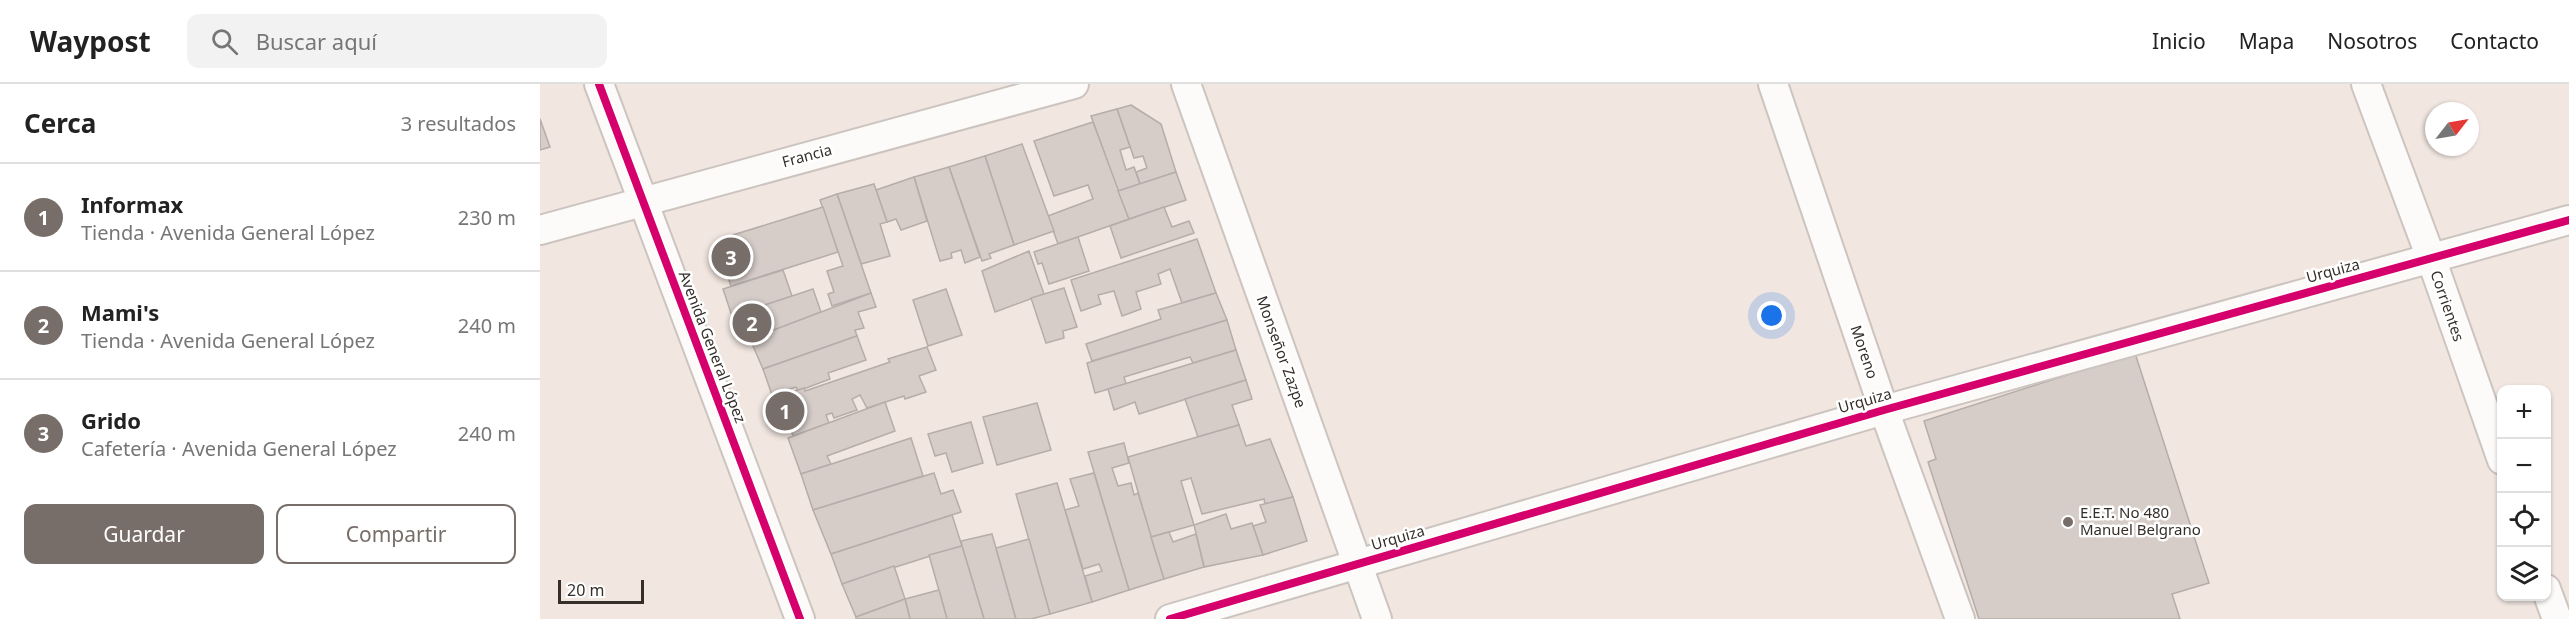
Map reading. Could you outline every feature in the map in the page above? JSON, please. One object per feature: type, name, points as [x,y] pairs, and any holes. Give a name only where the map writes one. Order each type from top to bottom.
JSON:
[{"type":"street","name":"Avenida General López","points":[[599,84],[800,619]]},
{"type":"street","name":"Francia","points":[[540,230],[1074,84]]},
{"type":"street","name":"Monseñor Zazpe","points":[[1185,84],[1377,619]]},
{"type":"street","name":"Moreno","points":[[1773,84],[1884,410],[1960,619]]},
{"type":"street","name":"Corrientes","points":[[2366,84],[2431,258],[2497,446]]},
{"type":"street","name":"Urquiza","points":[[1170,619],[1884,410],[2569,219]]},
{"type":"street","points":[[2551,601],[2557,619]]},
{"type":"building","points":[[1131,105],[1161,124],[1176,172],[1140,184],[1136,172],[1147,168],[1143,156],[1134,158],[1117,109]]},
{"type":"building","points":[[1117,109],[1130,147],[1120,150],[1126,170],[1134,167],[1140,184],[1118,191],[1091,116]]},
{"type":"building","points":[[540,119],[550,147],[540,150]]},
{"type":"building","points":[[1093,122],[1129,219],[1058,244],[1048,216],[1093,199],[1088,185],[1054,196],[1034,141]]},
{"type":"building","points":[[1022,144],[1054,231],[1014,245],[985,156]]},
{"type":"building","points":[[985,156],[1014,245],[989,254],[991,258],[982,261],[949,167]]},
{"type":"building","points":[[949,167],[980,257],[965,263],[961,250],[951,253],[952,258],[940,261],[914,177]]},
{"type":"building","points":[[1176,172],[1186,200],[1129,219],[1118,191]]},
{"type":"building","points":[[914,177],[927,221],[901,230],[896,219],[887,222],[876,190]]},
{"type":"building","points":[[874,184],[887,222],[880,224],[890,256],[861,264],[837,194]]},
{"type":"building","points":[[837,194],[871,293],[832,306],[828,294],[834,292],[827,271],[843,266],[820,200]]},
{"type":"building","points":[[823,207],[838,252],[731,286],[721,256],[733,235]]},
{"type":"building","points":[[1164,207],[1172,227],[1189,221],[1194,233],[1121,258],[1110,226]]},
{"type":"building","points":[[1078,237],[1089,271],[1049,284],[1042,263],[1038,264],[1034,252]]},
{"type":"building","points":[[1197,239],[1216,293],[1182,303],[1170,269],[1158,274],[1161,284],[1136,292],[1141,309],[1122,316],[1114,291],[1098,295],[1101,304],[1081,311],[1071,280]]},
{"type":"building","points":[[1029,251],[1044,294],[995,312],[982,271]]},
{"type":"building","points":[[783,270],[792,296],[732,316],[723,289]]},
{"type":"building","points":[[1064,288],[1077,327],[1063,331],[1064,338],[1046,343],[1031,298]]},
{"type":"building","points":[[813,289],[821,312],[750,339],[741,313]]},
{"type":"building","points":[[946,289],[962,335],[928,346],[913,300]]},
{"type":"building","points":[[871,293],[876,307],[858,312],[864,328],[855,330],[857,336],[763,369],[750,339]]},
{"type":"building","points":[[1216,293],[1227,320],[1092,361],[1086,344],[1161,319],[1158,310]]},
{"type":"building","points":[[1227,320],[1236,350],[1193,363],[1190,357],[1124,377],[1126,384],[1095,393],[1087,363]]},
{"type":"building","points":[[857,336],[866,360],[828,373],[830,379],[798,391],[796,387],[772,395],[763,369]]},
{"type":"building","points":[[927,347],[936,370],[919,376],[926,392],[905,399],[904,396],[867,408],[860,395],[852,399],[857,410],[834,418],[832,413],[826,415],[829,423],[793,436],[789,423],[783,424],[774,398],[804,388],[805,391],[890,362],[888,359]]},
{"type":"building","points":[[1236,350],[1246,380],[1139,414],[1135,402],[1114,410],[1108,389]]},
{"type":"building","name":"E.E.T. No 480 Manuel Belgrano","points":[[2135,353],[2209,583],[2172,594],[2180,619],[1979,619],[1928,462],[1936,459],[1924,421]]},
{"type":"building","points":[[1246,380],[1252,399],[1232,405],[1239,425],[1198,437],[1185,399]]},
{"type":"building","points":[[885,402],[895,431],[827,456],[831,464],[801,474],[788,438]]},
{"type":"building","points":[[1037,403],[1051,450],[997,465],[983,417]]},
{"type":"building","points":[[971,422],[983,463],[952,472],[946,453],[935,456],[928,434]]},
{"type":"building","points":[[1239,425],[1246,446],[1270,439],[1293,497],[1265,504],[1264,499],[1202,514],[1191,478],[1181,481],[1194,525],[1151,537],[1128,457]]},
{"type":"building","points":[[911,438],[923,476],[813,510],[801,474]]},
{"type":"building","points":[[1124,443],[1129,463],[1112,468],[1118,486],[1131,483],[1134,495],[1138,493],[1164,579],[1129,590],[1088,452]]},
{"type":"building","points":[[934,473],[941,494],[953,490],[961,512],[831,554],[813,510]]},
{"type":"building","points":[[1094,473],[1129,590],[1092,602],[1085,576],[1102,571],[1099,564],[1083,569],[1065,510],[1079,506],[1070,479]]},
{"type":"building","points":[[1057,483],[1092,602],[1050,614],[1016,494]]},
{"type":"building","points":[[1293,497],[1307,541],[1263,555],[1253,526],[1266,522],[1260,505]]},
{"type":"building","points":[[1226,514],[1231,529],[1252,523],[1263,555],[1204,567],[1194,525]]},
{"type":"building","points":[[952,515],[962,546],[842,584],[831,554]]},
{"type":"building","points":[[1169,532],[1173,542],[1196,534],[1204,567],[1164,579],[1151,537]]},
{"type":"building","points":[[992,534],[1016,619],[984,619],[962,546],[961,541]]},
{"type":"building","points":[[1029,539],[1050,614],[1031,619],[1016,619],[996,548]]},
{"type":"building","points":[[962,546],[984,619],[947,619],[929,555]]},
{"type":"building","points":[[894,566],[905,599],[856,617],[842,584]]},
{"type":"building","points":[[939,590],[947,619],[910,619],[905,599]]},
{"type":"building","points":[[905,599],[910,619],[856,619],[856,617]]},
{"type":"cycle path","points":[[599,84],[800,619]]},
{"type":"cycle path","points":[[1170,619],[1884,410],[2569,220]]},
{"type":"place","name":"Grido","points":[[731,257]]},
{"type":"place","name":"Mami's","points":[[752,323]]},
{"type":"place","name":"Informax","points":[[785,411]]},
{"type":"place","name":"E.E.T. No 480 Manuel Belgrano","points":[[2068,522]]}]
